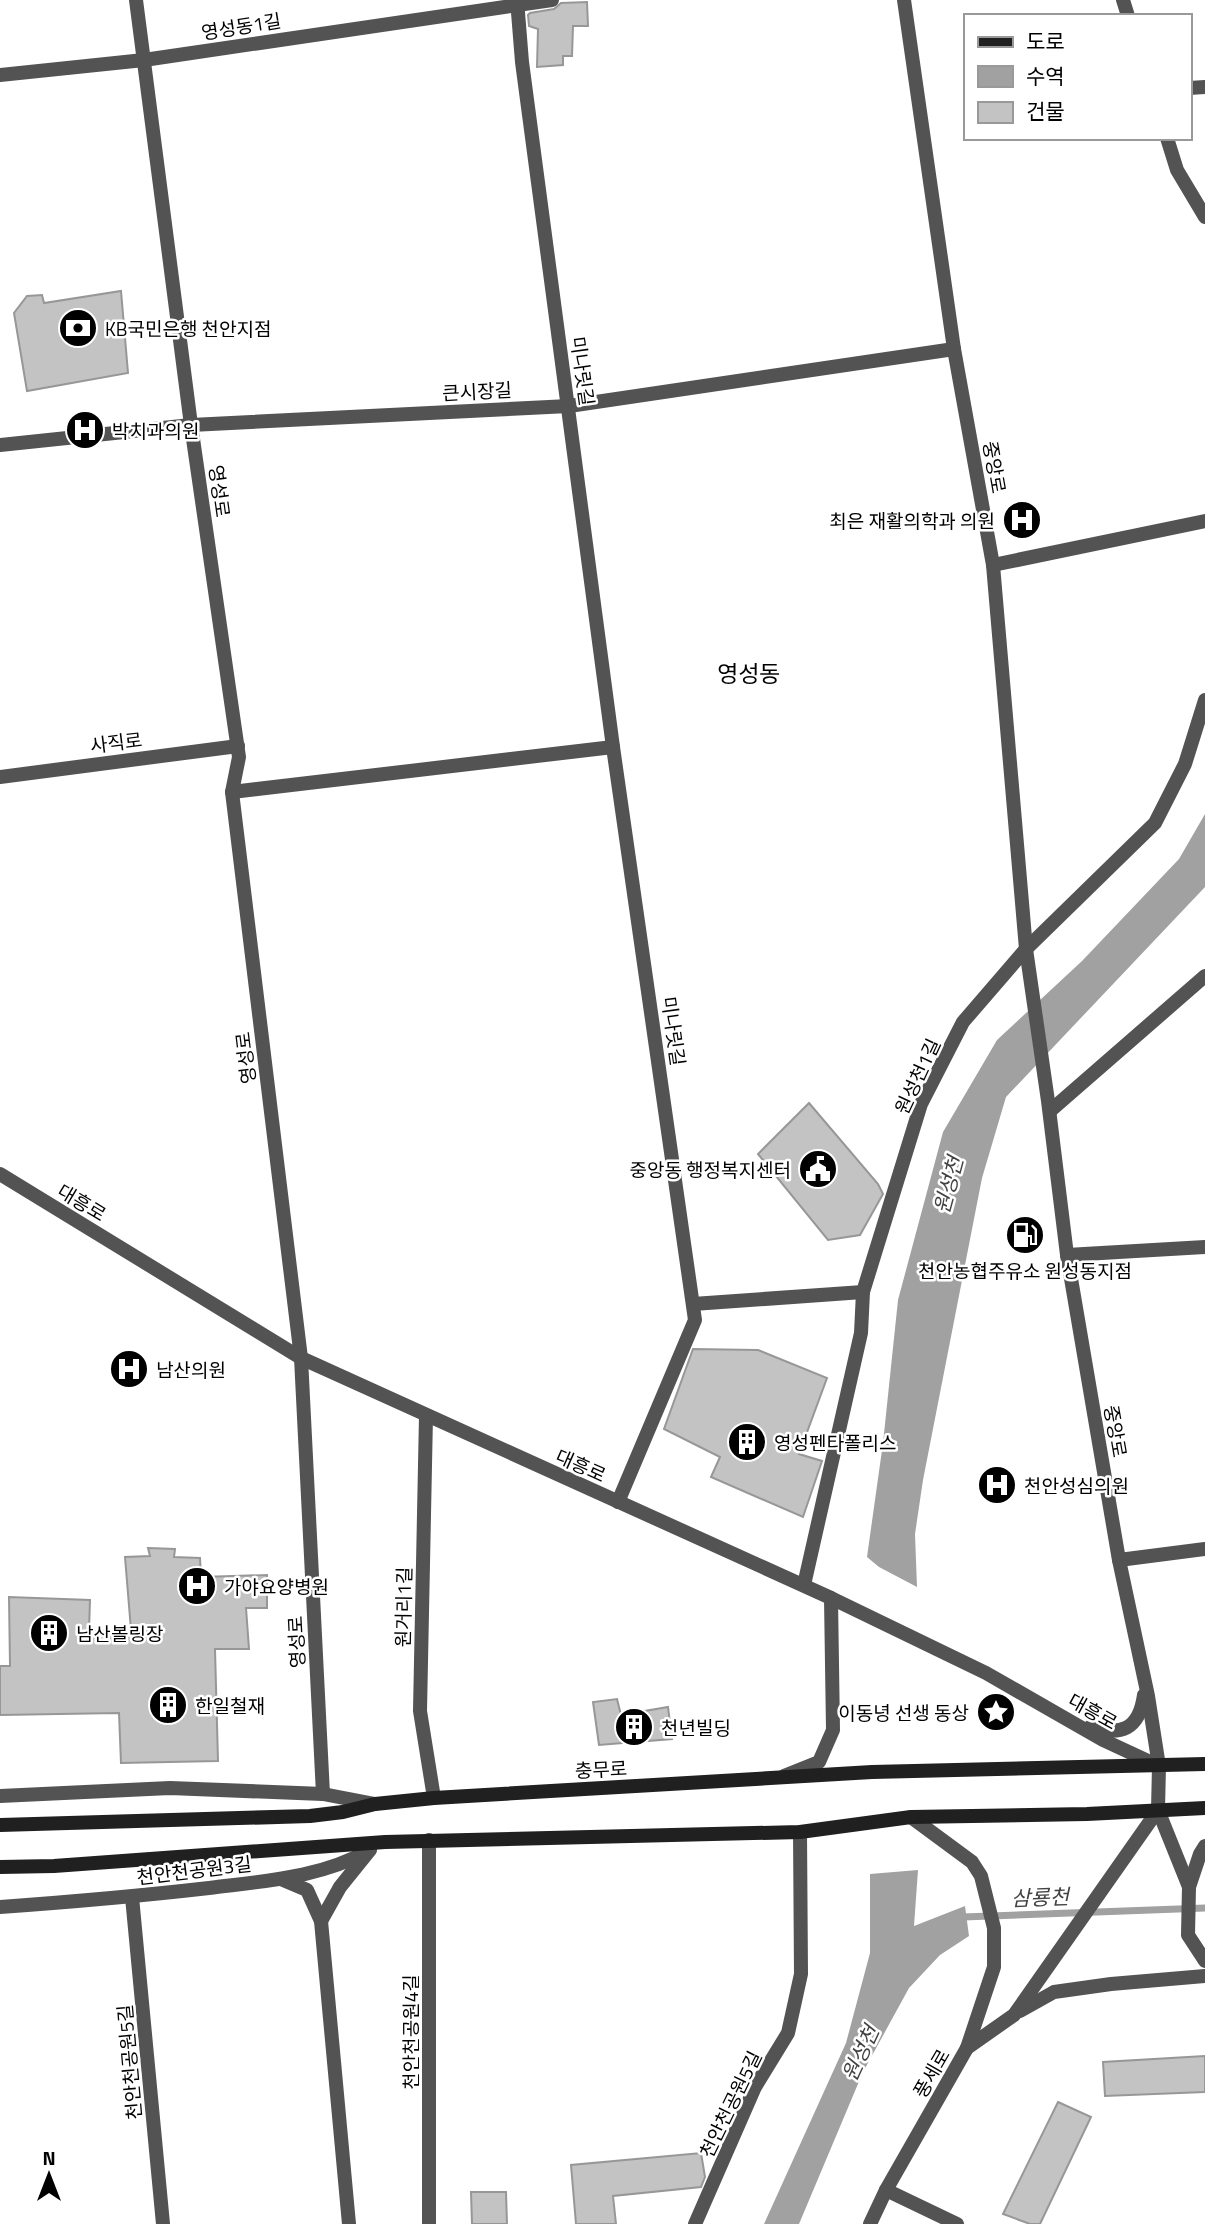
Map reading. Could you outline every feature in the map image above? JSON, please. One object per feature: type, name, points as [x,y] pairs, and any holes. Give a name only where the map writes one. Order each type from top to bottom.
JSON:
[{"type":"main road","name":"충무로","points":[[0,1825],[310,1816],[375,1804],[434,1798],[872,1772],[1205,1764]]},
{"type":"main road","points":[[0,1867],[54,1866],[385,1842],[800,1832],[911,1817],[1205,1808]]},
{"type":"street","name":"영성로","points":[[136,0],[191,425],[238,746],[239,757],[232,792],[301,1358],[323,1794]]},
{"type":"street","name":"영성동1길","points":[[0,75],[144,61],[518,2],[552,0]]},
{"type":"street","name":"중앙로","points":[[904,0],[954,349],[993,565],[1026,949],[1067,1255],[1119,1560],[1159,1766],[1158,1810]]},
{"type":"street","name":"미나릿길","points":[[518,2],[522,62],[613,747],[695,1320],[618,1502]]},
{"type":"street","points":[[1168,140],[1177,170],[1205,217]]},
{"type":"street","name":"큰시장길","points":[[0,445],[191,425],[569,406],[954,349]]},
{"type":"street","points":[[993,565],[1205,521]]},
{"type":"street","name":"원성천1길","points":[[804,1585],[861,1332],[863,1292],[921,1104],[964,1022],[1026,949],[1155,822],[1185,764],[1205,700]]},
{"type":"street","name":"사직로","points":[[0,777],[238,746]]},
{"type":"street","points":[[232,792],[613,747]]},
{"type":"street","points":[[1049,1106],[1205,976]]},
{"type":"street","name":"대흥로","points":[[0,1174],[301,1358],[804,1585],[986,1673],[1103,1740],[1159,1766]]},
{"type":"street","points":[[1067,1255],[1205,1247]]},
{"type":"street","points":[[693,1304],[863,1292]]},
{"type":"street","name":"원거리1길","points":[[426,1416],[421,1711],[434,1798]]},
{"type":"street","points":[[1119,1560],[1205,1549]]},
{"type":"street","points":[[780,1777],[818,1762],[833,1730],[831,1598]]},
{"type":"street","points":[[1070,1721],[1107,1732],[1125,1730],[1136,1721],[1142,1706],[1145,1683]]},
{"type":"street","points":[[0,1796],[170,1788],[323,1794],[375,1804]]},
{"type":"street","points":[[1158,1810],[1189,1887]]},
{"type":"street","name":"풍세로","points":[[870,2224],[886,2190],[968,2048],[1014,2015],[1158,1810]]},
{"type":"street","points":[[911,1817],[972,1862],[981,1875],[994,1928],[994,1967],[968,2048]]},
{"type":"street","name":"천안천공원5길","points":[[695,2224],[755,2087],[788,2033],[801,1974],[800,1832]]},
{"type":"street","name":"천안천공원4길","points":[[429,1840],[429,2224]]},
{"type":"street","name":"천안천공원3길","points":[[0,1907],[132,1897],[281,1879],[319,1872],[385,1842]]},
{"type":"street","points":[[1205,1846],[1189,1887],[1188,1936],[1205,1961]]},
{"type":"street","points":[[321,1921],[340,1887],[369,1851]]},
{"type":"street","points":[[281,1879],[307,1890],[321,1921],[349,2224]]},
{"type":"street","name":"천안천공원5길","points":[[132,1897],[163,2224]]},
{"type":"street","points":[[1014,2015],[1054,1992],[1111,1983],[1205,1976]]},
{"type":"street","points":[[886,2190],[957,2224]]},
{"type":"water","name":"원성천","points":[[1205,814],[1205,887],[1006,1097],[982,1178],[923,1480],[915,1534],[917,1587],[879,1567],[867,1557],[883,1443],[898,1300],[943,1132],[997,1040],[1082,961],[1179,859]]},
{"type":"water","name":"원성천","points":[[918,1870],[914,1926],[965,1906],[969,1936],[940,1955],[909,1988],[863,2072],[799,2224],[764,2224],[846,2043],[870,1953],[870,1874]]},
{"type":"building","points":[[587,2],[588,26],[573,26],[572,56],[563,56],[563,65],[537,67],[538,29],[529,26],[528,15],[554,9],[561,3]]},
{"type":"building","points":[[121,291],[128,373],[27,391],[14,313],[27,296],[42,295],[44,303]]},
{"type":"building","name":"중앙동 행정복지센터","points":[[809,1103],[878,1184],[883,1194],[860,1235],[828,1240],[758,1154]]},
{"type":"building","name":"영성펜타폴리스","points":[[693,1349],[758,1350],[827,1378],[799,1454],[822,1461],[803,1517],[711,1477],[720,1457],[664,1429]]},
{"type":"building","points":[[148,1548],[175,1549],[174,1557],[200,1558],[201,1577],[267,1575],[267,1608],[246,1608],[249,1649],[215,1649],[218,1761],[121,1763],[119,1713],[0,1715],[0,1666],[10,1666],[9,1597],[90,1600],[89,1631],[131,1630],[125,1557],[150,1556]]},
{"type":"building","name":"천년빌딩","points":[[617,1699],[621,1715],[668,1707],[672,1739],[599,1745],[593,1702]]},
{"type":"building","points":[[1205,2056],[1205,2092],[1105,2096],[1103,2062]]},
{"type":"building","points":[[1058,2102],[1091,2117],[1040,2224],[1030,2224],[1003,2214]]},
{"type":"building","points":[[701,2153],[705,2177],[701,2187],[613,2196],[616,2224],[576,2224],[571,2165]]},
{"type":"building","points":[[471,2192],[506,2192],[507,2224],[472,2224]]},
{"type":"waterway","name":"삼룡천","points":[[958,1920],[963,1917],[1205,1908]]},
{"type":"place","name":"KB국민은행 천안지점","points":[[78,328]]},
{"type":"place","name":"박치과의원","points":[[85,430]]},
{"type":"place","name":"최은 재활의학과 의원","points":[[1022,520]]},
{"type":"place","name":"중앙동 행정복지센터","points":[[818,1169]]},
{"type":"place","name":"천안농협주유소 원성동지점","points":[[1025,1235]]},
{"type":"place","name":"남산의원","points":[[129,1369]]},
{"type":"place","name":"영성펜타폴리스","points":[[747,1442]]},
{"type":"place","name":"천안성심의원","points":[[997,1485]]},
{"type":"place","name":"가야요양병원","points":[[197,1586]]},
{"type":"place","name":"남산볼링장","points":[[49,1633]]},
{"type":"place","name":"한일철재","points":[[168,1705]]},
{"type":"place","name":"이동녕 선생 동상","points":[[996,1712]]},
{"type":"place","name":"천년빌딩","points":[[634,1727]]},
{"type":"district","name":"영성동","points":[[749,673]]}]
